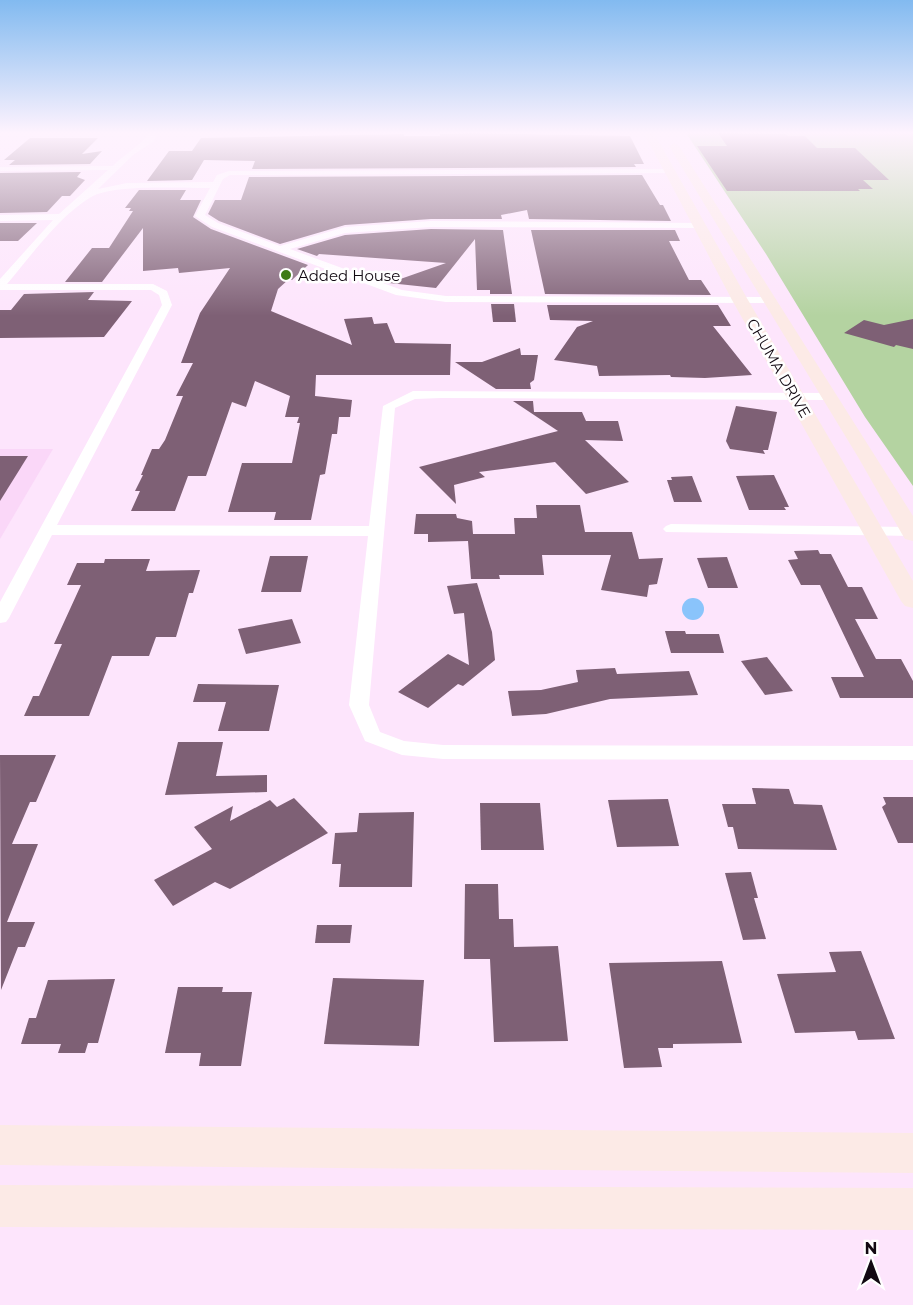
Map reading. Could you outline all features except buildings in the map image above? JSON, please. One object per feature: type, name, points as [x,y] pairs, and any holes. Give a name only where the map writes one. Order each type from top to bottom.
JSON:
[{"type":"main road","name":"CHUMA DRIVE","points":[[682,194],[740,300],[913,601]]},
{"type":"main road","name":"CHUMA DRIVE","points":[[703,194],[868,457],[912,533]]},
{"type":"main road","points":[[0,1145],[913,1153]]},
{"type":"main road","points":[[0,1206],[913,1209]]},
{"type":"street","points":[[0,286],[62,217],[89,195],[94,194]]},
{"type":"street","points":[[210,194],[201,217],[400,293],[431,298],[768,300]]},
{"type":"street","points":[[0,218],[62,217]]},
{"type":"street","points":[[280,249],[345,230],[420,225],[700,226]]},
{"type":"street","points":[[0,286],[153,287],[161,290],[165,295],[167,305],[0,618]]},
{"type":"street","points":[[828,396],[441,394],[406,398],[389,406],[359,705],[372,736],[402,748],[443,752],[913,753]]},
{"type":"street","points":[[48,530],[377,531]]},
{"type":"street","points":[[671,530],[912,533]]},
{"type":"shaded area","points":[[0,449],[53,449],[0,539]]},
{"type":"green space","points":[[726,194],[913,194],[913,486],[865,417],[766,254]]},
{"type":"water","points":[[689,598],[697,598],[704,605],[704,613],[697,620],[689,620],[682,613],[682,605]]},
{"type":"place","name":"Added House","points":[[286,275]]}]
